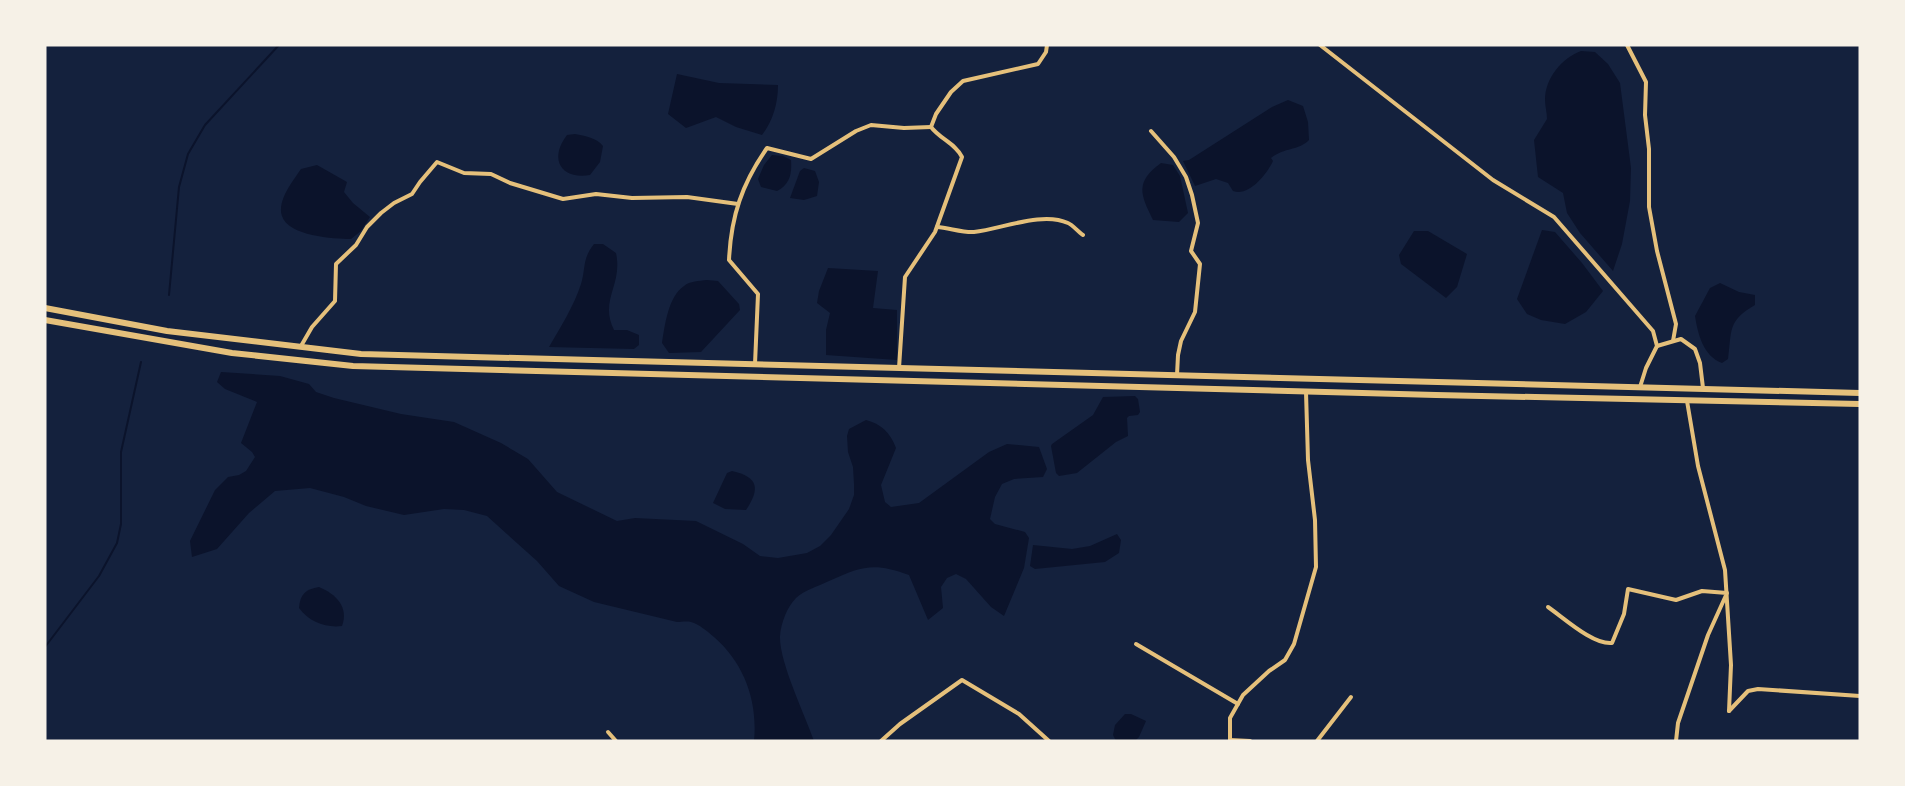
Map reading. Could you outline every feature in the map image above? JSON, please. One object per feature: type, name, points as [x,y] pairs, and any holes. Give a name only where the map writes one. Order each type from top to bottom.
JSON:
[{"type":"highway","points":[[45,308],[167,331],[361,354],[1860,393]]},
{"type":"highway","points":[[45,320],[232,353],[354,366],[1860,404]]},
{"type":"street","points":[[931,127],[936,114],[951,92],[963,81],[981,75],[1013,71],[1038,64],[1046,52],[1047,45]]},
{"type":"street","points":[[1320,45],[1493,180],[1554,217],[1653,331],[1658,346],[1646,368],[1640,387]]},
{"type":"street","points":[[1627,45],[1646,82],[1649,207],[1657,251],[1676,324],[1674,342]]},
{"type":"street","points":[[755,365],[758,294],[729,260],[730,239],[738,204],[751,171],[767,148],[811,159],[855,131],[871,125],[904,128],[931,127]]},
{"type":"street","points":[[899,368],[905,277],[937,227],[962,157],[957,149],[935,133],[931,127]]},
{"type":"street","points":[[1151,131],[1174,157],[1186,177],[1198,223],[1191,251],[1200,264],[1195,312],[1178,355],[1177,376]]},
{"type":"street","points":[[300,347],[312,327],[335,301],[336,264],[356,245],[367,227],[381,213],[394,203],[412,195],[424,176],[437,162],[464,173],[491,174],[510,183],[563,199],[596,194],[632,198],[687,197],[738,204]]},
{"type":"street","points":[[937,227],[971,232],[1043,219],[1068,223],[1083,235]]},
{"type":"street","points":[[1658,346],[1682,339],[1695,349],[1700,363],[1703,389]]},
{"type":"street","points":[[1250,741],[1230,740],[1230,718],[1243,695],[1285,660],[1294,644],[1316,567],[1315,520],[1308,460],[1306,391]]},
{"type":"street","points":[[1687,401],[1698,466],[1725,570],[1731,665],[1729,711],[1748,691],[1758,689],[1860,696]]},
{"type":"street","points":[[1548,607],[1590,637],[1604,644],[1612,643],[1624,614],[1628,590],[1676,600],[1702,591],[1727,593]]},
{"type":"street","points":[[1676,741],[1678,723],[1708,635],[1727,593]]},
{"type":"street","points":[[1136,644],[1238,704]]},
{"type":"street","points":[[882,741],[900,724],[962,680],[1019,714],[1049,741]]},
{"type":"street","points":[[1317,741],[1352,697]]},
{"type":"street","points":[[608,732],[616,741]]},
{"type":"water","points":[[1581,51],[1595,52],[1608,64],[1620,83],[1631,168],[1630,201],[1622,244],[1613,271],[1580,233],[1567,213],[1563,193],[1538,177],[1534,140],[1547,119],[1545,100],[1548,84],[1561,64]]},
{"type":"water","points":[[677,74],[719,83],[778,85],[774,112],[766,130],[762,135],[736,127],[716,117],[686,128],[668,114]]},
{"type":"water","points":[[1288,100],[1303,106],[1308,122],[1309,140],[1271,158],[1273,161],[1262,178],[1245,191],[1233,191],[1228,183],[1216,179],[1195,186],[1183,161],[1189,160],[1272,107]]},
{"type":"water","points":[[575,134],[594,139],[603,146],[600,162],[590,175],[571,174],[560,166],[558,159],[562,144],[567,135]]},
{"type":"water","points":[[772,155],[783,156],[791,160],[789,178],[785,185],[777,191],[761,187],[758,179],[764,165]]},
{"type":"water","points":[[1161,163],[1173,165],[1180,176],[1188,213],[1179,222],[1153,220],[1145,203],[1142,189],[1144,183],[1147,176]]},
{"type":"water","points":[[317,165],[347,182],[344,192],[370,217],[361,231],[351,239],[323,237],[302,232],[286,223],[282,216],[284,197],[294,179],[301,169]]},
{"type":"water","points":[[804,168],[815,171],[819,182],[817,196],[804,200],[790,198],[800,171]]},
{"type":"water","points":[[1542,230],[1555,232],[1603,291],[1586,312],[1565,324],[1541,320],[1527,314],[1517,299]]},
{"type":"water","points":[[1414,231],[1428,231],[1467,254],[1457,287],[1446,298],[1401,264],[1399,255]]},
{"type":"water","points":[[594,244],[603,244],[616,253],[617,274],[609,310],[614,330],[627,330],[639,335],[639,345],[634,349],[549,347],[575,300],[586,259]]},
{"type":"water","points":[[828,268],[878,271],[873,308],[897,310],[897,360],[826,355],[826,330],[830,313],[817,303]]},
{"type":"water","points":[[707,280],[718,281],[739,304],[740,310],[701,352],[669,353],[662,343],[668,312],[674,297],[686,284]]},
{"type":"water","points":[[1720,283],[1739,292],[1755,295],[1755,305],[1740,316],[1732,328],[1728,359],[1722,363],[1706,350],[1695,316],[1710,288]]},
{"type":"water","points":[[221,372],[280,376],[309,384],[316,392],[334,398],[401,414],[454,422],[501,443],[528,459],[557,492],[617,521],[635,518],[696,521],[743,544],[760,556],[778,558],[807,553],[820,546],[831,535],[849,509],[854,495],[853,467],[848,452],[849,429],[866,420],[884,430],[891,437],[896,448],[881,485],[885,502],[891,507],[919,503],[989,452],[1007,444],[1039,447],[1047,469],[1043,477],[1014,479],[1002,484],[995,497],[990,519],[995,524],[1025,532],[1029,538],[1024,568],[1004,616],[991,607],[966,579],[956,574],[947,578],[941,587],[943,608],[928,620],[909,575],[886,568],[860,569],[807,590],[799,595],[790,606],[783,621],[780,636],[788,674],[814,741],[754,741],[754,712],[747,684],[733,659],[714,637],[691,622],[677,622],[594,602],[559,586],[537,561],[487,516],[464,510],[444,509],[404,515],[366,506],[344,497],[310,488],[275,491],[249,513],[217,549],[192,557],[190,541],[215,490],[228,477],[246,471],[255,457],[241,443],[257,402],[225,389],[217,382]]},
{"type":"water","points":[[1135,396],[1138,399],[1140,412],[1138,415],[1127,418],[1128,436],[1116,442],[1077,473],[1059,476],[1056,473],[1052,444],[1093,415],[1103,397]]},
{"type":"water","points":[[732,471],[748,477],[754,485],[754,496],[746,510],[725,509],[713,503],[727,473]]},
{"type":"water","points":[[1117,534],[1121,540],[1119,553],[1105,562],[1035,569],[1030,566],[1033,545],[1072,549],[1090,546]]},
{"type":"water","points":[[319,587],[331,593],[340,602],[344,613],[342,626],[318,623],[299,608],[305,593]]},
{"type":"water","points":[[1125,714],[1131,714],[1146,721],[1135,741],[1116,741],[1113,735],[1115,725]]},
{"type":"waterway","points":[[169,295],[179,187],[188,154],[205,125],[279,45]]},
{"type":"waterway","points":[[45,647],[99,576],[117,543],[121,524],[121,452],[141,362]]}]
